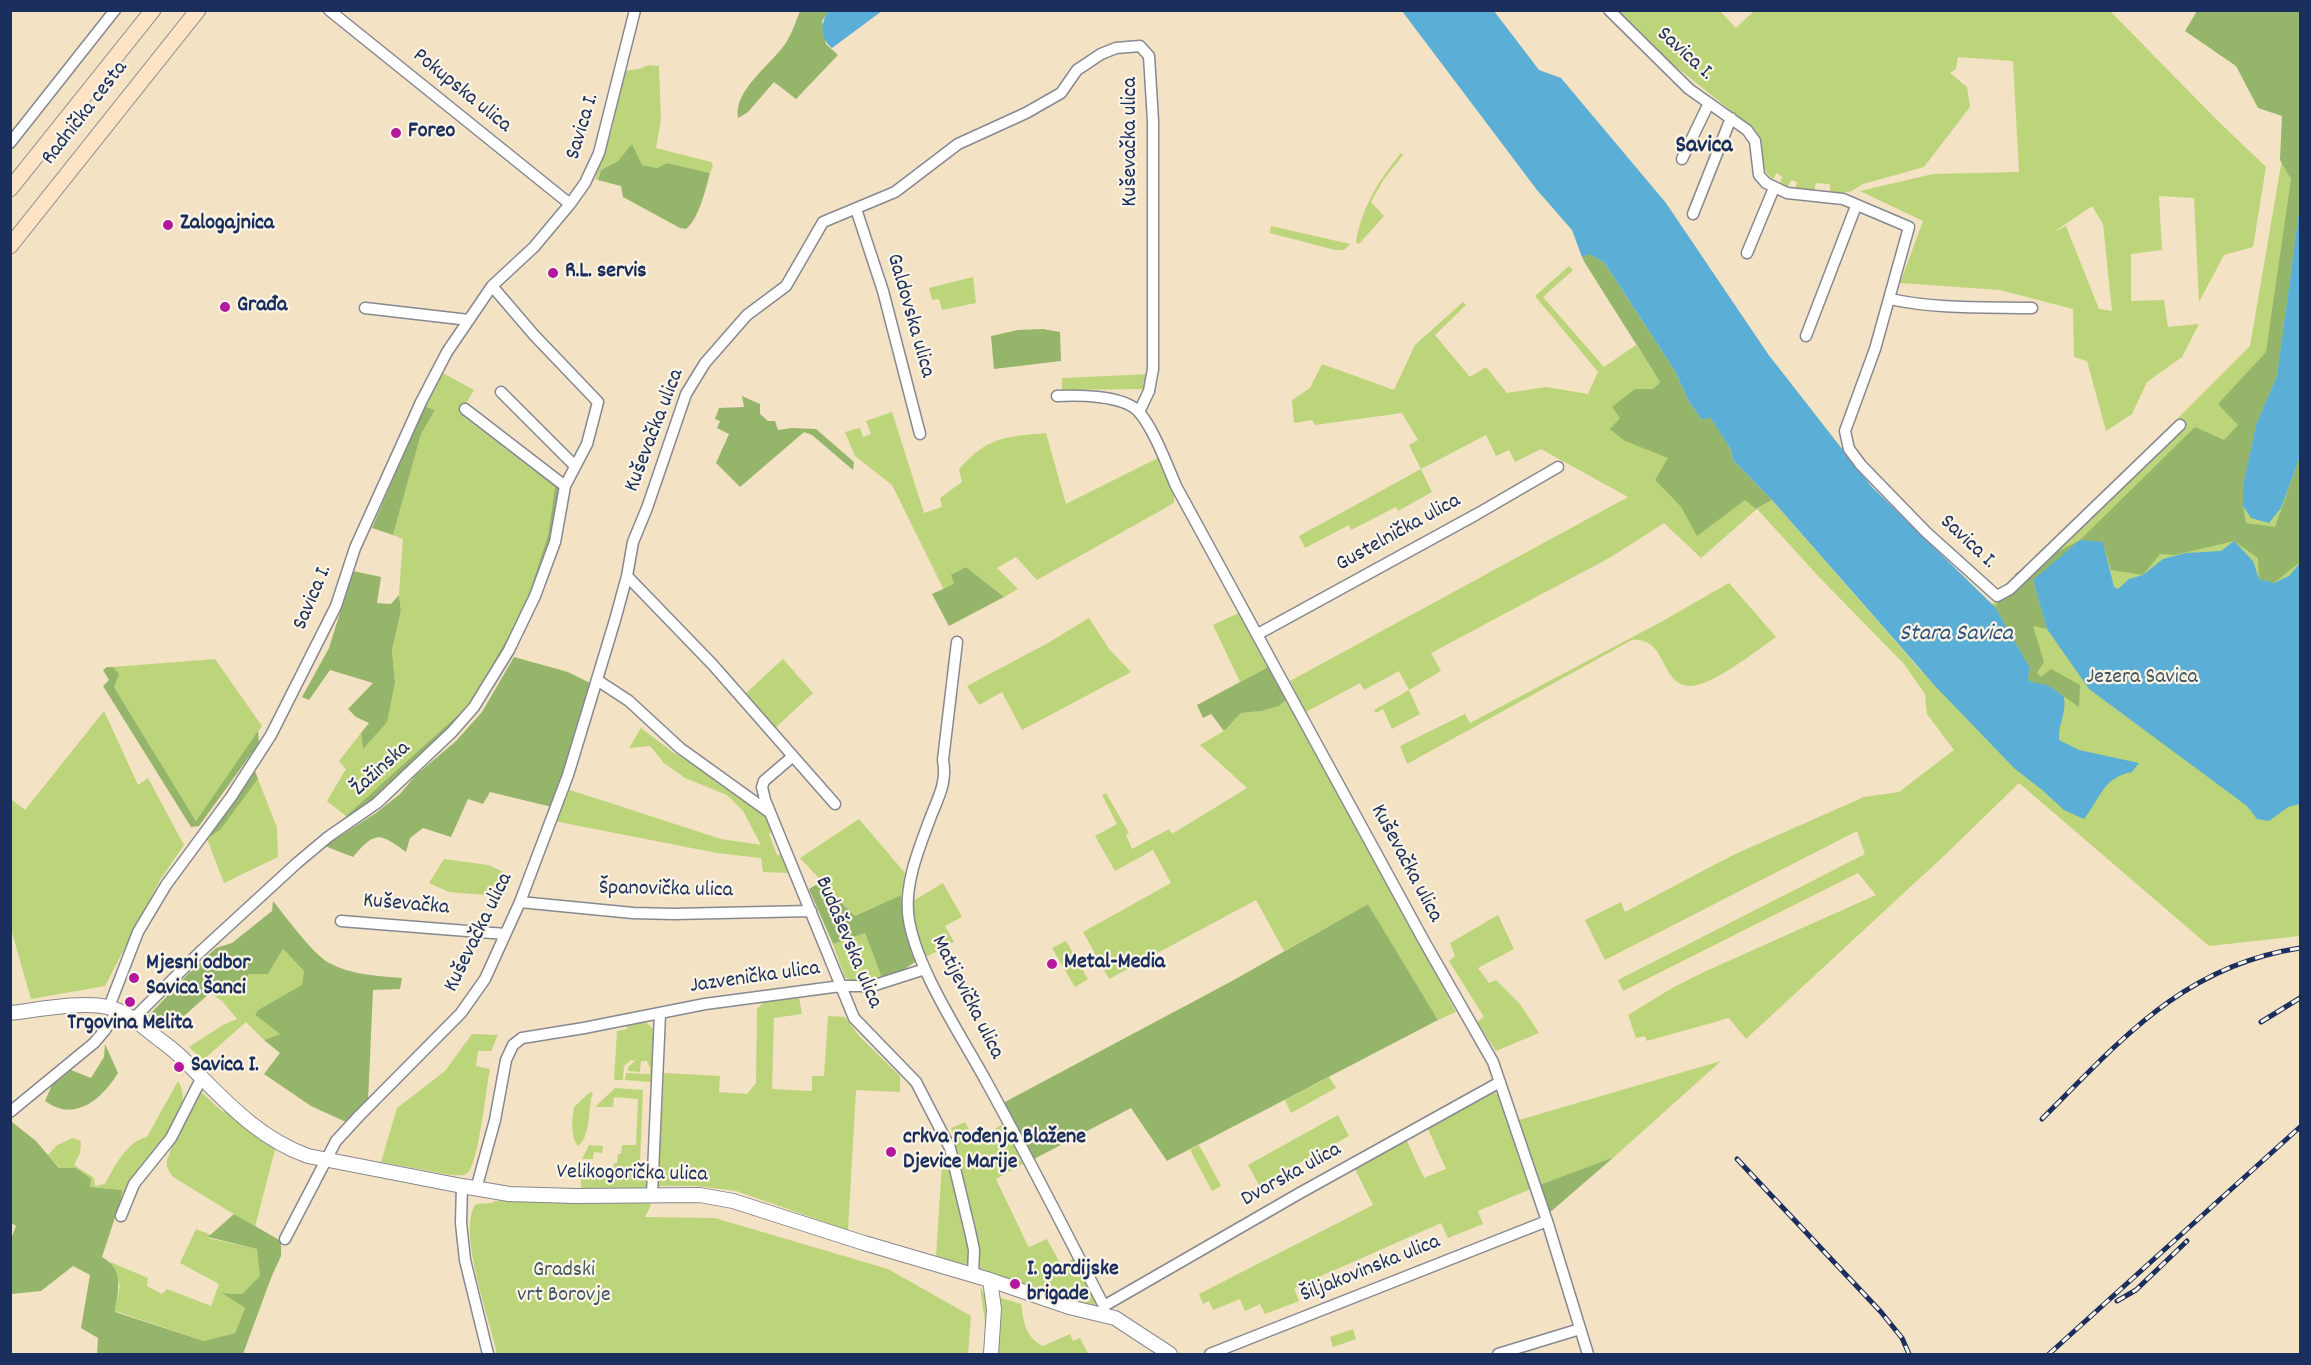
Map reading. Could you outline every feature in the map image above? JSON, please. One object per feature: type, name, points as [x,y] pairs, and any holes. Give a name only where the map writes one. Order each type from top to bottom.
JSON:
[{"type":"main road","name":"Radnička cesta","points":[[10,189],[153,10]]},
{"type":"main road","name":"Radnička cesta","points":[[10,246],[198,10]]},
{"type":"street","points":[[10,143],[115,10]]},
{"type":"street","name":"Pokupska ulica","points":[[328,10],[570,204]]},
{"type":"street","name":"Savica I.","points":[[10,1112],[94,1043],[105,1030],[114,1009],[132,946],[165,885],[231,797],[271,735],[336,606],[355,548],[421,402],[447,352],[492,286],[534,247],[585,183],[599,153],[635,10]]},
{"type":"street","name":"Savica I.","points":[[1609,10],[1689,89],[1748,130],[1753,136],[1759,175],[1774,188],[1803,195],[1833,196],[1909,227],[1890,299],[1845,431],[1849,449],[1860,465],[1926,532],[1997,596],[2010,590],[2180,425]]},
{"type":"street","name":"Kuševačka ulica","points":[[285,1239],[336,1141],[470,1003],[485,979],[520,902],[568,775],[627,576],[633,542],[686,394],[705,363],[747,315],[786,286],[823,222],[895,192],[965,140],[1026,113],[1061,93],[1077,70],[1101,54],[1124,46],[1140,46],[1149,56],[1151,66],[1153,121],[1152,369],[1149,391],[1139,412],[1176,486],[1424,941],[1482,1040],[1500,1082],[1588,1354]]},
{"type":"street","name":"Savica I.","points":[[1682,159],[1709,103]]},
{"type":"street","points":[[1693,214],[1731,118]]},
{"type":"street","points":[[1747,253],[1774,188]]},
{"type":"street","points":[[1806,336],[1856,206]]},
{"type":"street","name":"Galdovska ulica","points":[[856,209],[883,291],[920,434]]},
{"type":"street","name":"Žažinska","points":[[134,1018],[200,952],[297,863],[328,837],[377,803],[452,732],[474,707],[513,642],[535,596],[555,542],[565,486],[588,444],[598,402],[492,286]]},
{"type":"street","points":[[1890,299],[1962,306],[2032,308]]},
{"type":"street","points":[[365,308],[469,320]]},
{"type":"street","points":[[501,392],[575,466]]},
{"type":"street","points":[[1057,396],[1099,397],[1122,403],[1139,412]]},
{"type":"street","points":[[465,409],[565,486]]},
{"type":"street","name":"Gustelnička ulica","points":[[1258,634],[1558,467]]},
{"type":"street","points":[[627,576],[713,665],[835,804]]},
{"type":"street","name":"Matijevička ulica","points":[[957,642],[944,760],[946,775],[915,863],[908,901],[910,926],[925,969],[1017,1137],[1104,1310]]},
{"type":"street","points":[[597,680],[637,709],[680,748],[771,814]]},
{"type":"street","name":"Budaševska ulica","points":[[792,757],[763,784],[771,814],[854,1018],[916,1082],[950,1148],[974,1250],[973,1275]]},
{"type":"street","name":"Španovička ulica","points":[[520,902],[633,913],[811,910]]},
{"type":"street","name":"Kuševačka","points":[[341,921],[505,934]]},
{"type":"street","name":"Jazvenička ulica","points":[[476,1189],[495,1120],[506,1060],[516,1041],[522,1038],[705,1004],[841,986],[858,987],[884,983],[925,969]]},
{"type":"street","name":"Velikogorička ulica","points":[[10,1012],[79,1006],[114,1009],[134,1018],[182,1057],[201,1079],[259,1131],[293,1150],[326,1160],[509,1194],[700,1195],[733,1201],[990,1280],[1069,1307],[1104,1310],[1170,1354]]},
{"type":"street","points":[[652,1195],[660,1014]]},
{"type":"street","points":[[121,1216],[134,1184],[171,1138],[201,1079]]},
{"type":"street","name":"Dvorska ulica","points":[[1104,1310],[1300,1193],[1500,1082]]},
{"type":"street","points":[[462,1186],[461,1223],[465,1260],[488,1354]]},
{"type":"street","name":"Šiljakovinska ulica","points":[[1210,1354],[1546,1221]]},
{"type":"street","points":[[990,1280],[993,1309],[991,1354]]},
{"type":"street","points":[[1498,1354],[1580,1329]]},
{"type":"green space","points":[[1755,10],[2110,11],[2266,167],[2253,247],[2224,255],[2199,302],[2194,198],[2159,196],[2162,250],[2131,254],[2131,301],[2164,300],[2168,327],[2199,324],[2182,357],[2147,382],[2132,414],[2106,431],[2087,361],[2074,357],[2073,309],[2000,290],[1900,283],[1923,221],[1860,191],[1933,174],[2019,172],[2013,61],[1958,57],[1956,69],[1950,73],[1967,87],[1970,107],[1924,167],[1863,184],[1852,191],[1842,193],[1830,191],[1830,184],[1816,183],[1814,190],[1795,189],[1797,182],[1791,180],[1788,187],[1780,183],[1782,177],[1777,173],[1773,179],[1768,174],[1762,162],[1754,129],[1670,62],[1616,11],[1720,11],[1736,28]],"holes":[[[2092,206],[2103,224],[2112,311],[2099,309],[2066,226],[2054,232]]]},
{"type":"green space","points":[[800,11],[829,11],[822,21],[826,44],[838,55],[796,99],[774,82],[748,112],[738,118],[738,107],[742,97],[787,41]]},
{"type":"green space","points":[[2197,11],[2300,11],[2300,205],[2277,376],[2256,425],[2243,486],[2243,506],[2246,523],[2275,527],[2300,457],[2300,562],[2274,583],[2259,579],[2258,558],[2234,541],[2175,555],[2160,554],[2143,575],[2111,570],[2103,542],[2033,580],[2047,629],[2033,626],[2044,662],[2037,673],[2041,677],[2051,669],[2080,685],[2079,707],[2055,690],[2028,680],[2030,668],[1995,607],[2016,573],[2080,540],[2195,427],[2224,440],[2238,425],[2218,404],[2266,352],[2291,179],[2280,160],[2282,116],[2258,108],[2236,66],[2185,31]]},
{"type":"green space","name":"Jezera Savica","points":[[2300,54],[2300,936],[2209,946],[2019,783],[1947,853],[1746,1039],[1729,1018],[1647,1041],[1645,1036],[1636,1038],[1628,1015],[1674,987],[1876,895],[1858,873],[1623,991],[1618,980],[1865,854],[1857,831],[1605,960],[1585,920],[1621,902],[1625,912],[1733,855],[1864,797],[1899,792],[1954,750],[1927,714],[1925,694],[1904,664],[1819,577],[1757,509],[1772,500],[1923,673],[2250,346]]},
{"type":"green space","points":[[649,65],[659,66],[661,120],[656,148],[711,162],[713,166],[710,173],[667,163],[657,168],[618,161],[601,170],[598,180],[595,179],[612,130],[624,71]]},
{"type":"green space","points":[[632,144],[642,165],[657,168],[667,163],[710,173],[695,218],[686,229],[680,228],[623,197],[621,186],[598,180],[601,170],[618,161]]},
{"type":"green space","points":[[1401,153],[1403,155],[1384,179],[1371,202],[1384,216],[1359,244],[1356,242],[1367,206],[1386,173]]},
{"type":"green space","points":[[1271,226],[1350,244],[1344,250],[1335,250],[1270,233]]},
{"type":"green space","points":[[1588,253],[1604,262],[1675,371],[1689,402],[1702,420],[1710,416],[1731,450],[1733,460],[1772,500],[1756,509],[1745,500],[1697,536],[1681,507],[1655,480],[1668,458],[1625,441],[1610,429],[1620,418],[1612,407],[1635,389],[1653,389],[1660,382],[1585,263],[1582,257]]},
{"type":"green space","points":[[1569,266],[1573,270],[1543,297],[1604,367],[1636,345],[1660,382],[1653,389],[1613,407],[1645,449],[1669,458],[1655,480],[1681,507],[1697,535],[1745,499],[1757,509],[1701,558],[1664,523],[1611,557],[1431,653],[1441,671],[1409,690],[1399,671],[1364,690],[1360,683],[1306,712],[1290,681],[1628,497],[1541,449],[1515,462],[1509,450],[1496,456],[1486,435],[1421,469],[1409,445],[1418,440],[1402,413],[1315,425],[1312,420],[1294,423],[1292,400],[1310,388],[1322,364],[1394,390],[1415,345],[1463,302],[1466,305],[1435,335],[1470,377],[1486,367],[1507,393],[1546,387],[1588,394],[1598,372],[1535,296]]},
{"type":"green space","points":[[973,277],[976,303],[942,310],[939,299],[932,300],[929,288]]},
{"type":"green space","points":[[1043,329],[1060,332],[1061,361],[994,369],[991,336],[1018,330]]},
{"type":"green space","points":[[441,372],[474,390],[465,405],[462,416],[555,487],[548,535],[524,609],[469,705],[346,816],[327,801],[346,769],[339,761],[361,733],[363,748],[395,682],[392,650],[401,611],[399,593],[403,539],[393,535],[421,434],[435,410],[424,406]]},
{"type":"green space","points":[[1149,374],[1145,389],[1062,390],[1062,378]]},
{"type":"green space","points":[[742,396],[760,404],[760,414],[768,421],[775,421],[778,430],[816,429],[854,462],[853,470],[812,435],[804,432],[740,487],[716,463],[729,434],[717,428],[720,421],[715,419],[719,408],[744,407]]},
{"type":"green space","points":[[424,406],[435,410],[421,434],[393,535],[372,528]]},
{"type":"green space","points":[[464,411],[558,485],[555,528],[526,611],[466,713],[385,791],[340,826],[346,816],[469,705],[524,609],[548,535],[555,487],[463,416],[460,418]]},
{"type":"green space","points":[[892,412],[924,513],[942,507],[940,498],[962,482],[959,469],[979,450],[1008,437],[1046,433],[1066,504],[1158,458],[1174,495],[1174,503],[1037,580],[1016,557],[997,568],[1018,589],[1004,597],[966,567],[955,584],[944,590],[892,485],[855,456],[845,432],[860,428],[863,437],[871,434],[866,421]]},
{"type":"green space","points":[[1421,469],[1432,492],[1398,511],[1396,507],[1351,530],[1349,525],[1305,548],[1299,536]]},
{"type":"green space","points":[[966,567],[1004,597],[949,626],[932,594],[954,584],[951,575]]},
{"type":"green space","points":[[353,571],[381,577],[377,603],[391,604],[399,595],[401,611],[392,650],[395,682],[387,722],[363,749],[361,733],[369,723],[356,717],[348,709],[373,683],[330,670],[309,700],[302,697],[329,648]]},
{"type":"green space","points":[[1729,583],[1776,637],[1709,681],[1690,686],[1680,684],[1673,678],[1652,646],[1644,641],[1632,640],[1407,764],[1400,746],[1465,714],[1470,723],[1661,622]]},
{"type":"green space","points":[[1243,611],[1272,665],[1240,682],[1213,625]]},
{"type":"green space","points":[[1089,618],[1109,649],[1131,672],[1022,730],[1002,692],[979,705],[967,686],[1048,643]]},
{"type":"green space","points":[[514,657],[568,672],[590,683],[552,807],[490,792],[483,804],[468,799],[451,837],[423,828],[410,838],[406,852],[390,841],[378,837],[367,842],[353,857],[325,846],[376,813],[400,794],[416,775],[456,741],[482,712]]},
{"type":"green space","points":[[215,659],[262,726],[196,821],[114,687],[113,667]]},
{"type":"green space","points":[[783,659],[813,693],[773,730],[744,695]]},
{"type":"green space","points":[[1272,665],[1289,698],[1279,706],[1262,711],[1241,713],[1224,731],[1211,714],[1203,718],[1197,705]]},
{"type":"green space","points":[[113,667],[119,674],[114,687],[196,821],[258,731],[259,743],[199,826],[191,827],[103,686],[109,680],[103,670]]},
{"type":"green space","points":[[1409,690],[1420,714],[1392,729],[1383,709],[1376,713],[1374,710]]},
{"type":"green space","points":[[1289,698],[1456,1012],[1438,1020],[1368,904],[1284,951],[1256,900],[1109,979],[1083,932],[1171,883],[1153,850],[1115,871],[1095,836],[1117,824],[1102,795],[1106,793],[1129,833],[1126,835],[1132,849],[1169,829],[1172,834],[1247,788],[1200,745],[1224,731],[1241,713],[1262,711],[1279,706]]},
{"type":"green space","points":[[104,711],[138,785],[148,778],[184,845],[160,880],[105,986],[31,999],[11,929],[11,799],[25,810]]},
{"type":"green space","points":[[641,728],[764,814],[773,831],[769,834],[777,855],[783,854],[790,873],[763,872],[761,858],[717,853],[554,821],[567,789],[721,839],[761,845],[743,811],[727,795],[685,778],[664,763],[650,746],[629,748]]},
{"type":"green space","points":[[255,771],[258,779],[221,829],[207,839]]},
{"type":"green space","points":[[258,779],[277,828],[278,857],[224,883],[207,839],[221,829]]},
{"type":"green space","points":[[859,819],[905,873],[901,895],[855,916],[800,858]]},
{"type":"green space","points":[[444,859],[488,865],[506,873],[498,896],[449,892],[429,883]]},
{"type":"green space","points":[[821,882],[855,916],[901,895],[903,915],[915,962],[902,971],[882,978],[865,933],[833,944],[809,889]]},
{"type":"green space","points":[[943,883],[962,917],[945,926],[954,942],[926,957],[915,930],[913,901]]},
{"type":"green space","points":[[273,901],[307,943],[329,963],[374,976],[402,978],[400,989],[373,990],[368,1101],[346,1122],[311,1106],[264,1074],[280,1053],[264,1040],[280,1034],[255,1015],[258,1010],[302,985],[304,971],[283,949],[268,974],[249,974],[233,995],[210,993],[168,1030],[148,1016],[216,948],[232,943],[272,911]]},
{"type":"green space","points":[[1368,904],[1438,1020],[1167,1161],[1131,1108],[1034,1159],[1003,1103],[1232,981]]},
{"type":"green space","points":[[1498,915],[1514,949],[1478,968],[1489,983],[1496,980],[1520,1004],[1539,1033],[1496,1051],[1477,1022],[1484,1017],[1449,961],[1455,956],[1450,943]]},
{"type":"green space","points":[[865,932],[882,978],[854,981],[845,978],[833,944]]},
{"type":"green space","points":[[1066,941],[1088,979],[1075,987],[1052,948]]},
{"type":"green space","points":[[283,949],[304,971],[302,986],[258,1010],[255,1015],[280,1034],[264,1040],[246,1022],[203,1060],[189,1047],[223,1025],[237,1019],[222,1001],[210,993],[232,995],[249,974],[268,974]]},
{"type":"green space","points":[[799,997],[802,1014],[774,1018],[772,1089],[812,1091],[812,1076],[824,1076],[828,1016],[845,1017],[860,1037],[900,1076],[900,1092],[856,1090],[848,1230],[736,1191],[697,1186],[658,1186],[664,1073],[720,1076],[719,1092],[747,1094],[756,1083],[757,1009],[764,1002]]},
{"type":"green space","points":[[647,1023],[655,1031],[653,1080],[650,1082],[625,1080],[626,1073],[650,1074],[647,1061],[641,1061],[640,1072],[628,1071],[628,1067],[635,1061],[631,1060],[624,1066],[623,1080],[614,1080],[617,1031],[627,1029],[627,1024]]},
{"type":"green space","points":[[472,1034],[498,1035],[491,1051],[478,1051],[476,1066],[490,1069],[479,1138],[469,1171],[463,1175],[451,1175],[381,1162],[397,1108],[445,1071]]},
{"type":"green space","points":[[105,1044],[118,1073],[112,1083],[96,1099],[77,1109],[67,1110],[45,1101],[52,1085],[71,1070],[91,1078],[104,1057]]},
{"type":"green space","points":[[1721,1061],[1614,1157],[1539,1185],[1519,1120]]},
{"type":"green space","points":[[1329,1077],[1336,1088],[1291,1113],[1285,1100]]},
{"type":"green space","points":[[178,1081],[183,1094],[178,1119],[135,1174],[121,1199],[121,1190],[90,1187],[76,1168],[60,1168],[48,1155],[57,1145],[73,1138],[81,1141],[80,1153],[74,1165],[94,1178],[95,1186],[105,1184],[127,1149],[140,1139],[147,1137]]},
{"type":"green space","points":[[615,1088],[643,1090],[640,1162],[646,1164],[648,1188],[581,1188],[581,1170],[613,1171],[618,1154],[621,1154],[622,1145],[636,1145],[638,1099],[614,1097],[613,1107],[595,1107]]},
{"type":"green space","points":[[1493,1091],[1502,1097],[1531,1189],[1478,1211],[1483,1224],[1448,1238],[1441,1223],[1294,1288],[1299,1301],[1265,1314],[1260,1304],[1245,1311],[1240,1299],[1213,1310],[1209,1301],[1203,1304],[1199,1294],[1373,1205],[1354,1167],[1406,1139],[1424,1178],[1446,1169],[1427,1127]]},
{"type":"green space","points":[[201,1092],[249,1131],[276,1146],[255,1227],[173,1177],[167,1168],[167,1160],[189,1106]]},
{"type":"green space","points":[[590,1092],[593,1093],[587,1129],[578,1146],[573,1132],[574,1107]]},
{"type":"green space","points":[[1338,1115],[1349,1136],[1259,1185],[1248,1165]]},
{"type":"green space","points":[[12,1122],[36,1141],[59,1168],[76,1168],[91,1179],[90,1187],[122,1190],[102,1257],[109,1262],[117,1274],[115,1312],[204,1341],[235,1333],[245,1308],[222,1293],[242,1294],[260,1276],[257,1249],[208,1237],[234,1214],[281,1241],[281,1256],[243,1354],[97,1354],[98,1338],[81,1328],[90,1275],[73,1266],[41,1291],[11,1294],[11,1239],[16,1226],[11,1223]]},
{"type":"green space","points":[[965,1122],[975,1141],[1003,1124],[1023,1164],[996,1179],[1027,1244],[1029,1247],[1047,1239],[1061,1265],[1073,1259],[1097,1306],[980,1270],[976,1231],[951,1128]]},
{"type":"green space","points":[[589,1145],[603,1146],[602,1153],[594,1152],[593,1159],[582,1159]]},
{"type":"green space","points":[[1199,1145],[1221,1186],[1212,1191],[1190,1150]]},
{"type":"green space","points":[[943,1148],[964,1221],[968,1265],[936,1257]]},
{"type":"green space","points":[[1614,1157],[1548,1214],[1539,1185]]},
{"type":"green space","name":"Gradski vrt Borovje","points":[[494,1201],[649,1202],[651,1205],[645,1217],[715,1218],[888,1269],[971,1316],[968,1354],[497,1354],[477,1277],[470,1234],[471,1217],[476,1204],[493,1203]]},
{"type":"green space","points":[[196,1229],[211,1235],[208,1238],[257,1249],[261,1276],[242,1294],[224,1293],[245,1308],[235,1333],[204,1341],[115,1311],[120,1285],[110,1262],[148,1278],[147,1286],[162,1294],[167,1289],[211,1306],[219,1284],[180,1263]]},
{"type":"green space","points":[[980,1287],[987,1303],[987,1336]]},
{"type":"green space","points":[[998,1297],[1021,1304],[1026,1329],[1032,1338],[1043,1346],[1070,1334],[1073,1341],[1080,1338],[1088,1354],[995,1354]]},
{"type":"green space","points":[[1353,1329],[1356,1339],[1333,1347],[1330,1337]]},
{"type":"water","points":[[829,10],[882,11],[832,48],[823,35],[824,20]]},
{"type":"water","name":"Stara Savica","points":[[1402,11],[1494,11],[1539,70],[1561,78],[1666,203],[1768,354],[1871,486],[1995,607],[2030,668],[2028,680],[2048,686],[2064,697],[2059,740],[2079,750],[2139,763],[2132,772],[2108,784],[2084,819],[2064,810],[2015,769],[1936,687],[1772,500],[1733,460],[1731,450],[1710,417],[1702,420],[1689,402],[1675,371],[1604,262],[1589,254],[1582,257],[1572,230],[1537,190]]},
{"type":"water","points":[[2300,205],[2300,457],[2281,508],[2269,523],[2251,518],[2243,506],[2243,486],[2256,425],[2277,376]]},
{"type":"water","points":[[2080,540],[2103,542],[2114,587],[2118,589],[2129,579],[2143,575],[2163,559],[2186,553],[2221,551],[2234,541],[2253,561],[2259,579],[2274,583],[2289,576],[2300,563],[2300,804],[2288,807],[2269,821],[2257,819],[2247,806],[2089,689],[2047,629],[2033,580]]},
{"type":"railway","points":[[2042,1119],[2128,1035],[2188,989],[2221,971],[2259,957],[2300,948]]},
{"type":"railway","points":[[2261,1022],[2300,998]]},
{"type":"railway","points":[[2049,1354],[2300,1127]]},
{"type":"railway","points":[[1737,1159],[1881,1312],[1902,1338],[1909,1354]]},
{"type":"railway","points":[[2117,1301],[2136,1290],[2187,1241]]},
{"type":"place","name":"Foreo","points":[[396,133]]},
{"type":"place","name":"Zalogajnica","points":[[168,225]]},
{"type":"place","name":"R.L. servis","points":[[553,273]]},
{"type":"place","name":"Građa","points":[[225,307]]},
{"type":"place","name":"Metal-Media","points":[[1052,964]]},
{"type":"place","name":"Mjesni odbor Savica Šanci","points":[[134,978]]},
{"type":"place","name":"Trgovina Melita","points":[[130,1002]]},
{"type":"place","name":"Savica I.","points":[[179,1067]]},
{"type":"place","name":"crkva rođenja Blažene Djevice Marije","points":[[891,1152]]},
{"type":"place","name":"I. gardijske brigade","points":[[1015,1284]]},
{"type":"district","name":"Savica","points":[[1704,148]]}]
